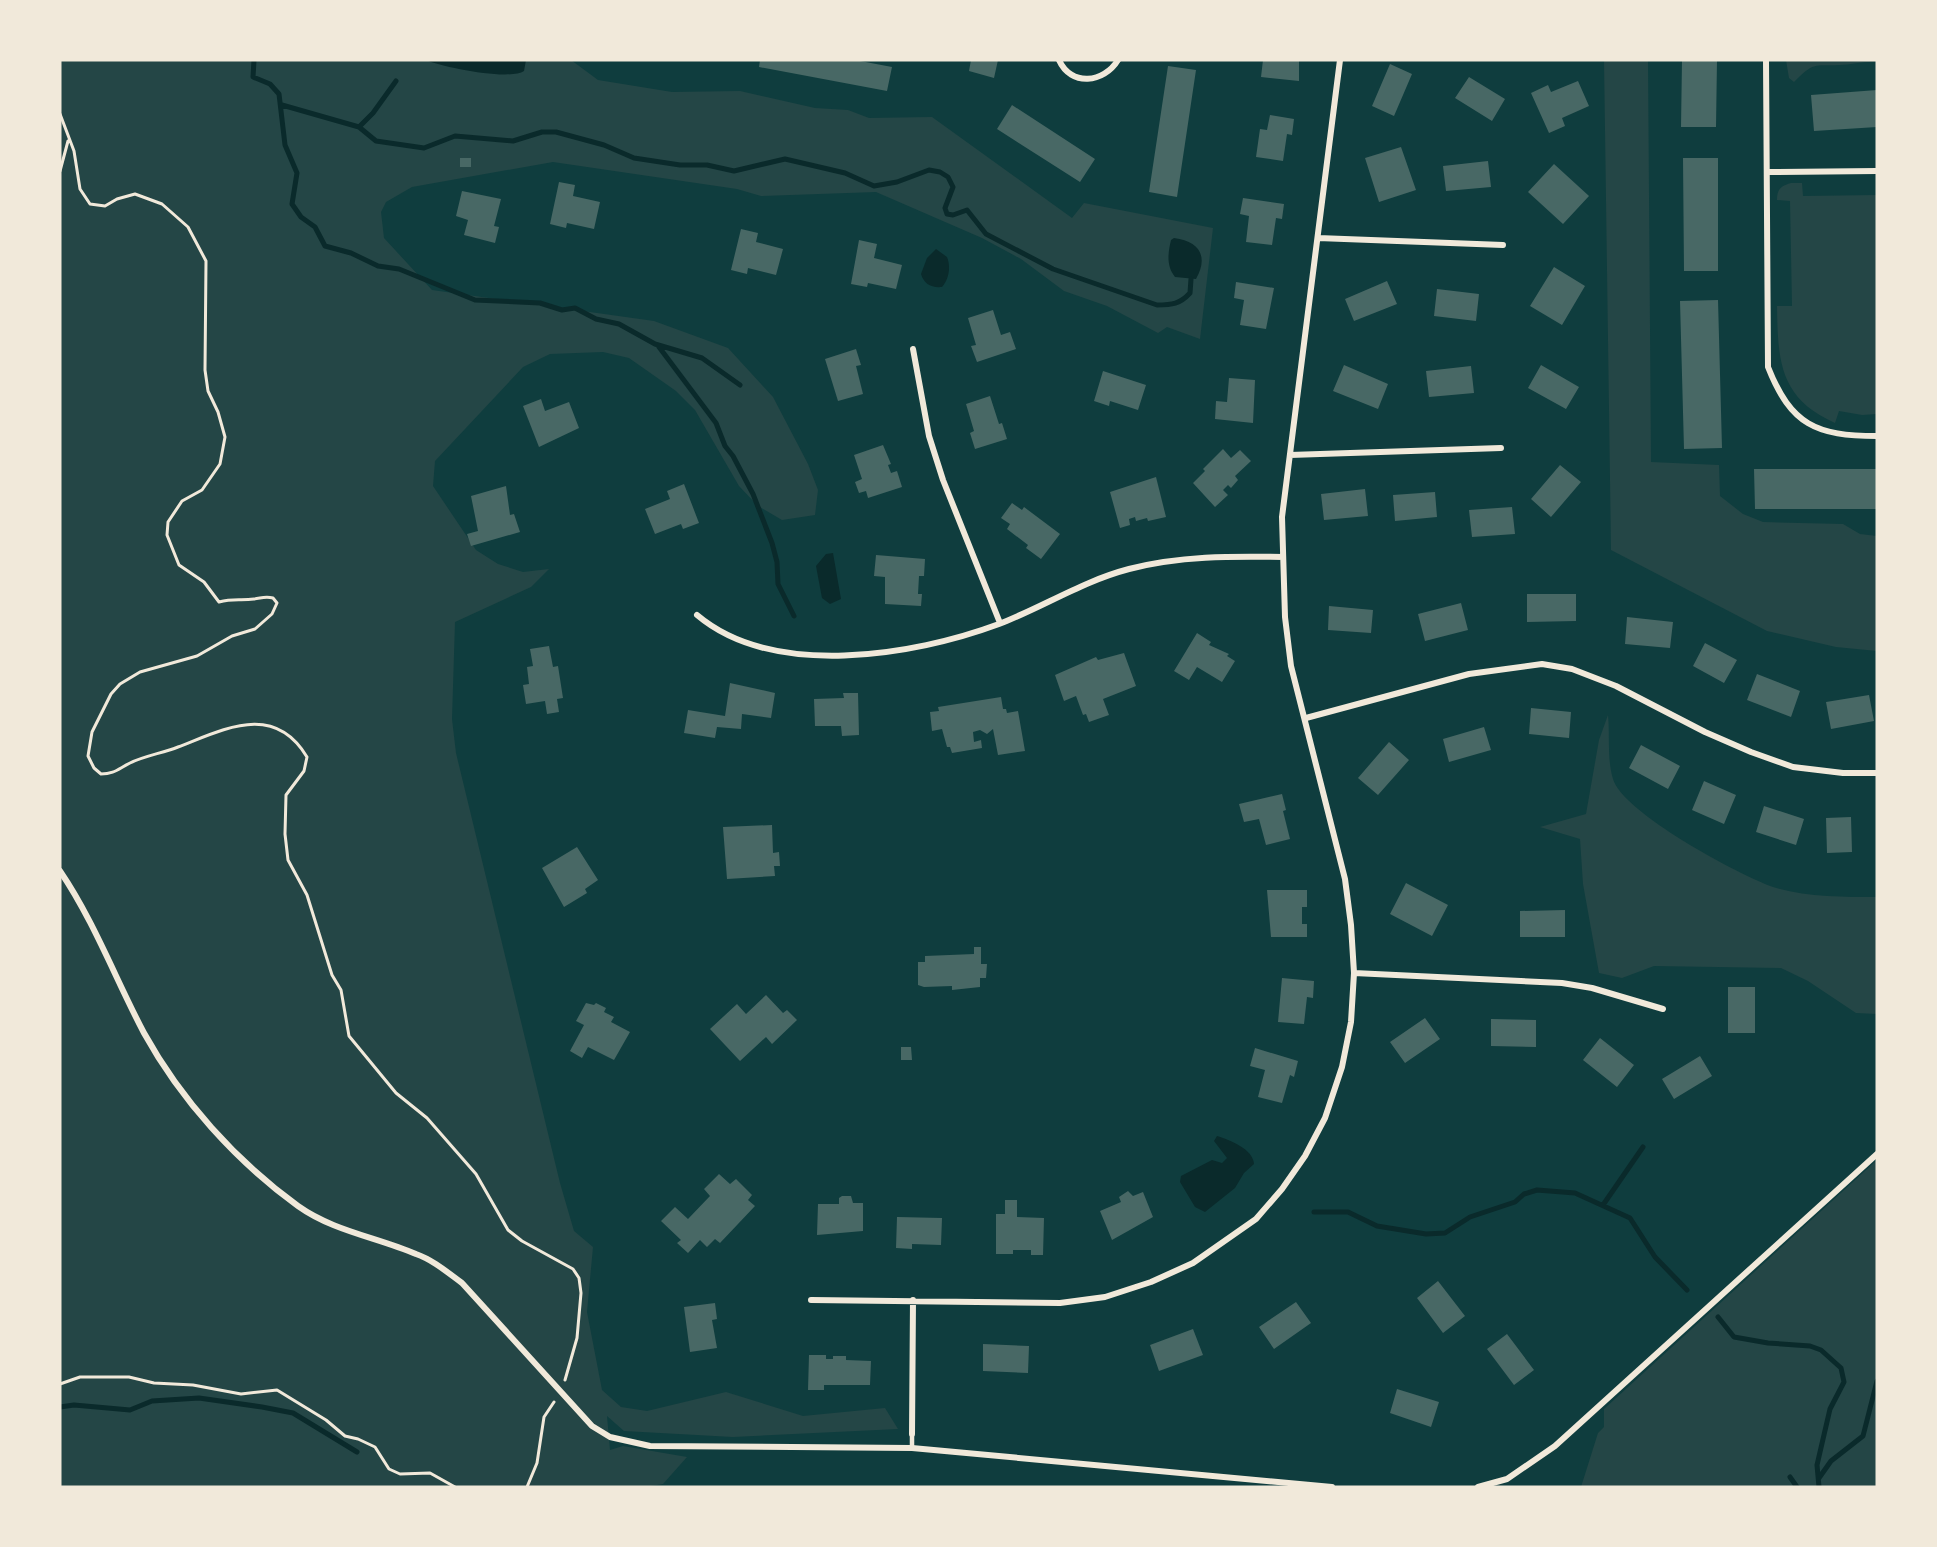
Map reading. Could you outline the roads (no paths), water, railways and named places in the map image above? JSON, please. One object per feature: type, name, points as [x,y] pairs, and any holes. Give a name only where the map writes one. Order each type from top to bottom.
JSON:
[{"type":"street","points":[[1059,60],[1068,73],[1092,80],[1104,76],[1118,60]]},
{"type":"street","points":[[811,1300],[1060,1303],[1105,1297],[1151,1282],[1193,1263],[1256,1218],[1282,1190],[1305,1156],[1325,1118],[1342,1067],[1351,1022],[1354,973],[1345,879],[1291,666],[1285,617],[1282,517],[1340,60]]},
{"type":"street","points":[[1766,60],[1768,367],[1777,391],[1788,408],[1808,424],[1833,433],[1877,436]]},
{"type":"street","points":[[1767,172],[1877,171]]},
{"type":"street","points":[[1318,238],[1503,245]]},
{"type":"street","points":[[913,349],[929,436],[943,480],[1000,623]]},
{"type":"street","points":[[1290,455],[1501,448]]},
{"type":"street","points":[[697,615],[710,627],[752,646],[830,655],[915,647],[1000,623],[1081,585],[1128,569],[1166,561],[1197,558],[1283,557]]},
{"type":"street","points":[[1306,718],[1469,674],[1542,663],[1572,669],[1616,686],[1705,732],[1793,767],[1844,773],[1877,773]]},
{"type":"street","points":[[60,871],[145,1035],[196,1111],[262,1178],[298,1206],[324,1222],[417,1254],[462,1283],[592,1426],[610,1437],[650,1446],[912,1449],[1332,1487]]},
{"type":"street","points":[[1354,973],[1562,983],[1592,988],[1663,1009]]},
{"type":"street","points":[[1478,1487],[1507,1479],[1555,1446],[1877,1154]]},
{"type":"street","points":[[912,1434],[913,1300]]},
{"type":"lane","points":[[912,1434],[912,1449]]},
{"type":"waterway","points":[[254,60],[253,77],[270,84],[279,94],[285,145],[297,173],[292,204],[301,217],[315,227],[325,246],[351,253],[378,266],[399,269],[475,300],[540,303],[562,310],[575,308],[596,319],[619,324],[655,344],[702,358],[740,385]]},
{"type":"waterway","points":[[359,127],[373,113],[396,81]]},
{"type":"waterway","points":[[282,105],[359,127],[376,141],[424,148],[455,136],[513,141],[542,132],[556,132],[604,145],[634,158],[680,165],[707,165],[734,171],[785,159],[845,173],[874,186],[897,182],[929,170],[940,172],[948,177],[953,187],[945,208],[947,214],[953,215],[967,210],[986,234],[1053,269],[1157,305],[1183,300],[1190,293],[1191,279]]},
{"type":"waterway","points":[[659,347],[716,423],[725,446],[733,456],[753,494],[772,543],[777,562],[778,584],[794,616]]},
{"type":"waterway","points":[[1603,1205],[1643,1147]]},
{"type":"waterway","points":[[1314,1212],[1348,1212],[1377,1226],[1426,1234],[1445,1233],[1470,1217],[1515,1202],[1524,1194],[1537,1190],[1575,1193],[1630,1218],[1655,1257],[1687,1290]]},
{"type":"waterway","points":[[1718,1317],[1734,1337],[1768,1343],[1810,1346],[1821,1350],[1841,1368],[1844,1382],[1830,1409],[1817,1465],[1819,1487]]},
{"type":"waterway","points":[[1819,1478],[1831,1461],[1863,1436],[1877,1381]]},
{"type":"waterway","points":[[60,1407],[74,1405],[130,1410],[152,1401],[199,1398],[262,1407],[293,1413],[357,1452]]},
{"type":"waterway","points":[[1790,1477],[1797,1487]]}]
